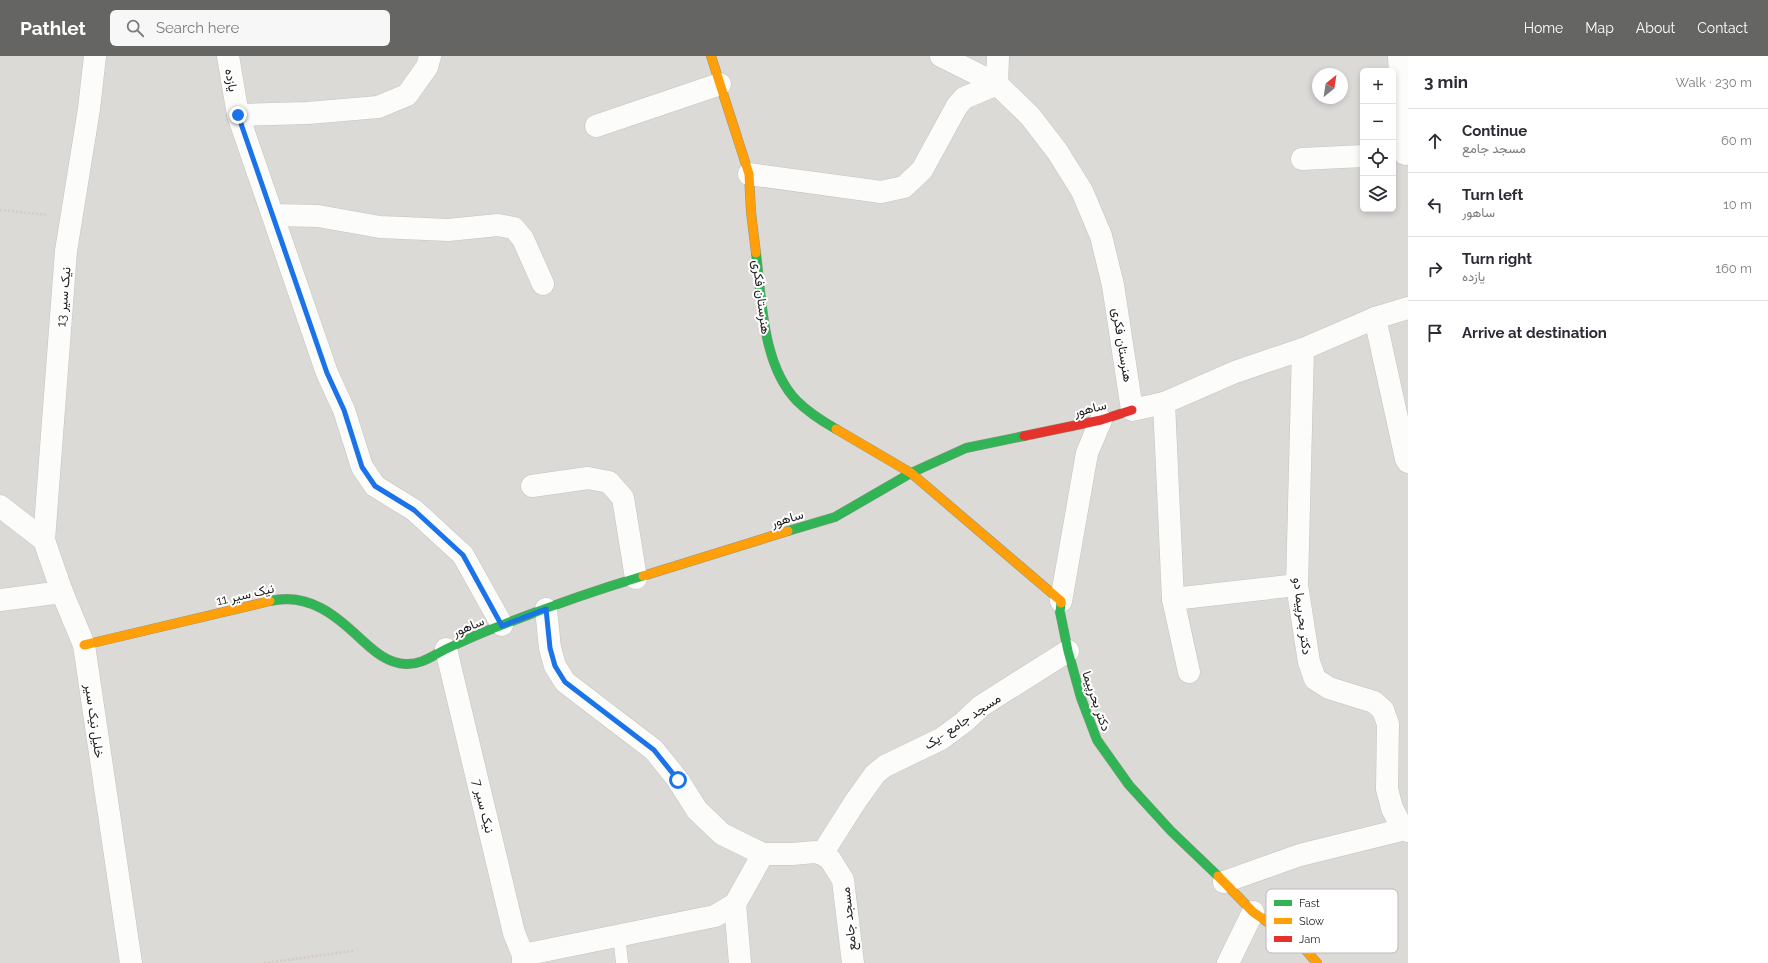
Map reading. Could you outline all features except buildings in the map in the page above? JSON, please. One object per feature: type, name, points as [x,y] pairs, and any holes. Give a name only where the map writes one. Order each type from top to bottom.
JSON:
[{"type":"street","name":"نیک سیر 13","points":[[44,540],[66,251],[89,109],[94,56]]},
{"type":"street","name":"یازده","points":[[228,56],[238,115],[274,215],[327,373],[344,410],[362,467],[375,486],[414,510],[463,555],[502,626]]},
{"type":"street","points":[[238,115],[308,113],[378,107],[407,94],[427,67],[430,56]]},
{"type":"street","name":"هنرستان فکری","points":[[711,56],[749,174],[751,212],[765,322],[771,357],[781,378],[796,400],[817,418],[911,473]]},
{"type":"street","name":"هنرستان فکری","points":[[941,56],[997,84],[1030,116],[1057,151],[1085,197],[1101,236],[1114,286],[1132,410]]},
{"type":"street","points":[[749,174],[881,192],[904,187],[922,170],[957,106],[964,98],[997,84],[998,56]]},
{"type":"street","points":[[1399,56],[1402,154]]},
{"type":"street","points":[[596,126],[720,84]]},
{"type":"street","points":[[1302,159],[1360,156]]},
{"type":"street","points":[[274,215],[318,216],[380,227],[448,230],[498,225],[514,228],[523,239],[543,284]]},
{"type":"street","points":[[1132,410],[1164,402],[1236,372],[1303,349],[1375,318],[1408,308]]},
{"type":"street","points":[[1375,318],[1406,460],[1408,462]]},
{"type":"street","name":"دکتر بحرپیما دو","points":[[1303,349],[1297,585],[1309,662],[1315,679],[1330,688],[1374,702],[1383,710],[1388,724],[1387,789],[1392,808],[1407,830]]},
{"type":"street","points":[[1164,402],[1173,599],[1188,672]]},
{"type":"street","name":"ساهور","points":[[446,649],[546,609],[636,578],[835,517],[911,473],[966,448],[1100,420],[1132,410]]},
{"type":"street","points":[[1061,601],[1087,453],[1100,420]]},
{"type":"street","points":[[911,473],[1061,601]]},
{"type":"street","points":[[532,486],[588,478],[609,482],[623,498],[636,578]]},
{"type":"street","points":[[0,506],[44,540]]},
{"type":"street","name":"خلیل نیک سیر","points":[[44,540],[62,592],[84,645],[131,963]]},
{"type":"street","points":[[1173,599],[1297,585]]},
{"type":"street","points":[[0,600],[62,592]]},
{"type":"street","name":"نیک سیر 11","points":[[84,645],[281,599],[303,601],[323,608],[350,629],[380,656],[403,664],[418,664],[446,649]]},
{"type":"street","name":"دکتر بحرپیما","points":[[1061,601],[1060,612],[1068,651],[1082,698],[1097,740],[1129,785],[1171,831],[1253,912],[1266,921]]},
{"type":"street","points":[[546,609],[550,648],[555,666],[565,682],[654,750],[678,780],[697,810],[722,834],[763,854],[815,852],[822,854]]},
{"type":"street","name":"نیک سیر 7","points":[[446,649],[514,933],[523,959]]},
{"type":"street","name":"مسجد جامع -یک","points":[[822,854],[855,802],[875,774],[885,766],[941,738],[964,722],[981,706],[1068,651]]},
{"type":"street","points":[[1224,882],[1300,855],[1407,830]]},
{"type":"street","points":[[523,959],[619,934],[715,916],[735,904],[763,854]]},
{"type":"street","name":"مسجد جامع","points":[[822,854],[830,859],[843,880],[853,963]]},
{"type":"street","points":[[735,904],[740,963]]},
{"type":"street","points":[[1228,963],[1253,912]]},
{"type":"street","name":"دکتر بحرپیما","points":[[1308,953],[1317,963]]},
{"type":"lane","points":[[619,934],[622,963]]},
{"type":"path","points":[[0,210],[72,218]]},
{"type":"path","points":[[264,963],[353,951]]},
{"type":"shaded area","points":[[0,56],[1408,56],[1408,963],[0,963]]},
{"type":"traffic: fast","points":[[756,253],[762,311],[770,351],[777,369],[785,386],[797,401],[806,409],[836,429]]},
{"type":"traffic: fast","points":[[788,531],[835,517],[911,473],[966,448],[1024,436]]},
{"type":"traffic: fast","points":[[270,601],[284,599],[310,603],[321,608],[343,623],[382,656],[393,662],[411,664],[426,660],[467,639],[519,618],[643,576]]},
{"type":"traffic: fast","points":[[1061,603],[1060,612],[1068,651],[1081,698],[1097,740],[1129,785],[1171,831],[1218,876]]},
{"type":"traffic: slow","points":[[711,56],[749,174],[751,212],[756,253]]},
{"type":"traffic: slow","points":[[836,429],[911,473],[1061,601],[1061,603]]},
{"type":"traffic: slow","points":[[643,576],[788,531]]},
{"type":"traffic: slow","points":[[84,645],[270,601]]},
{"type":"traffic: slow","points":[[1218,876],[1253,912],[1266,921]]},
{"type":"traffic: slow","points":[[1308,953],[1317,963]]},
{"type":"traffic: jam","points":[[1024,436],[1101,420],[1132,410]]},
{"type":"route","points":[[238,115],[327,373],[344,410],[362,467],[375,486],[414,510],[438,530],[463,555],[502,626],[546,609],[550,648],[555,666],[565,682],[625,726],[654,750],[678,780]]}]
